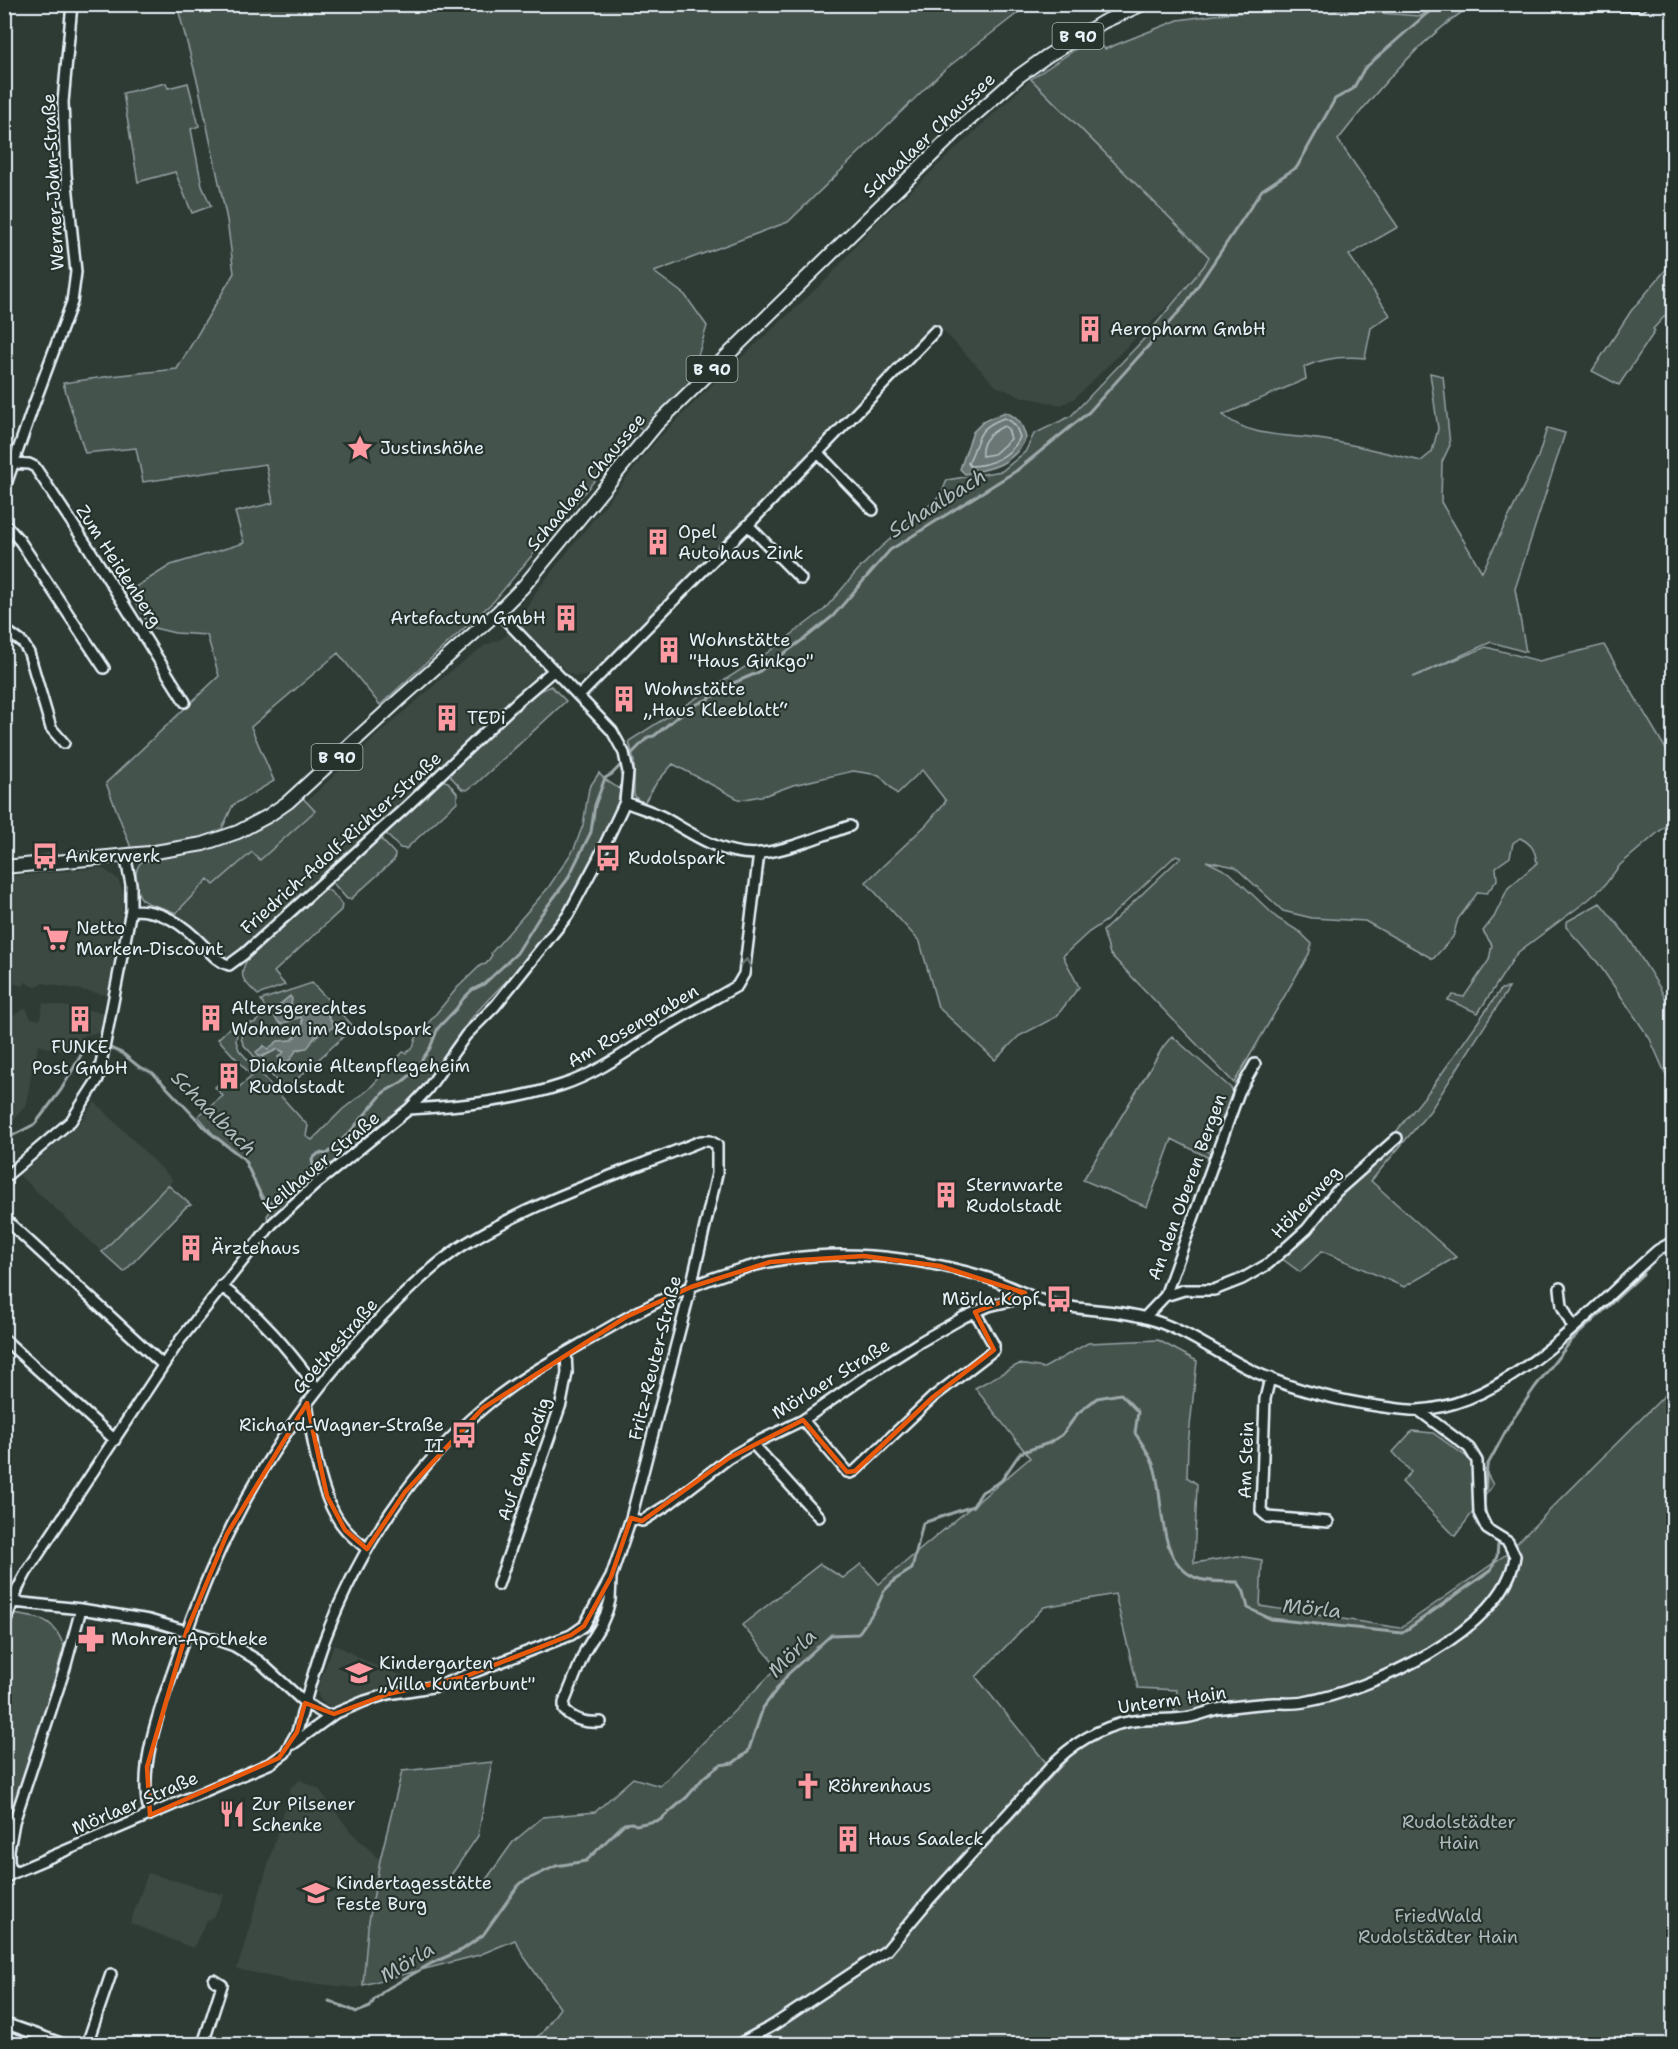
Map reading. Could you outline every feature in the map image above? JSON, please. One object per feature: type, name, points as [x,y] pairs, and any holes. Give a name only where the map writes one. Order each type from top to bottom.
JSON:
[{"type":"main road","name":"Schaalaer Chaussee","points":[[4,867],[179,849],[203,844],[238,832],[288,802],[523,587],[657,424],[961,127],[1011,83],[1047,56],[1102,22],[1143,4]]},
{"type":"main road","points":[[1594,4],[1641,4]]},
{"type":"street","name":"Werner-John-Straße","points":[[4,490],[72,302],[76,272],[66,174],[63,102],[72,4]]},
{"type":"street","points":[[579,696],[935,331]]},
{"type":"street","points":[[818,453],[873,510]]},
{"type":"street","name":"Zum Heidenberg","points":[[14,463],[29,464],[35,467],[185,702]]},
{"type":"street","points":[[4,523],[20,541],[104,668]]},
{"type":"street","points":[[748,525],[801,579]]},
{"type":"street","name":"Keilhauer Straße","points":[[4,1626],[8,1602],[26,1573],[196,1317],[272,1224],[316,1184],[409,1109],[427,1090],[466,1035],[495,1006],[568,915],[598,859],[625,802],[628,772],[624,753],[612,731],[498,612]]},
{"type":"street","points":[[4,629],[23,644],[29,653],[51,728],[64,743]]},
{"type":"street","name":"Friedrich-Adolf-Richter-Straße","points":[[131,910],[148,910],[174,920],[188,929],[219,962],[229,965],[286,916],[554,670]]},
{"type":"street","points":[[625,802],[662,816],[689,834],[710,844],[743,852],[759,853],[780,849],[850,826]]},
{"type":"street","name":"Am Rosengraben","points":[[409,1109],[503,1099],[563,1085],[600,1069],[690,1012],[737,986],[743,978],[759,853]]},
{"type":"street","points":[[4,1178],[71,1121],[94,1086],[104,1052],[131,910],[131,884],[125,855]]},
{"type":"street","name":"An den Oberen Bergen","points":[[1145,1317],[1165,1296],[1239,1092],[1255,1064]]},
{"type":"street","name":"Höhenweg","points":[[1165,1296],[1184,1290],[1214,1290],[1242,1279],[1268,1264],[1307,1229],[1336,1192],[1397,1138]]},
{"type":"street","name":"Goethestraße","points":[[150,1815],[145,1789],[156,1722],[187,1630],[227,1534],[273,1452],[318,1388],[375,1322],[428,1272],[463,1245],[507,1220],[613,1175],[701,1141],[710,1141],[717,1145]]},
{"type":"street","name":"Fritz-Reuter-Straße","points":[[611,1577],[631,1518],[691,1287],[717,1174],[717,1145]]},
{"type":"street","points":[[4,1218],[164,1365]]},
{"type":"street","points":[[291,1745],[326,1635],[367,1549],[405,1492],[456,1433],[504,1392],[566,1353],[626,1317],[691,1287],[754,1265],[813,1256],[864,1256],[940,1266],[990,1279],[1060,1305],[1145,1317],[1191,1336],[1254,1372],[1270,1378],[1350,1401],[1418,1410],[1470,1397],[1507,1378],[1545,1352],[1645,1261],[1674,1240]]},
{"type":"street","points":[[221,1286],[248,1308],[279,1339],[318,1388]]},
{"type":"street","points":[[1560,1288],[1562,1306],[1573,1328]]},
{"type":"street","name":"Mörlaer Straße","points":[[631,1518],[642,1521],[669,1504],[729,1458],[803,1420],[866,1376],[955,1322],[989,1306],[1018,1299],[1025,1293]]},
{"type":"street","points":[[803,1420],[847,1472],[855,1471],[933,1397],[994,1350],[994,1345],[975,1312]]},
{"type":"street","points":[[4,1339],[115,1440]]},
{"type":"street","name":"Auf dem Rodig","points":[[498,1585],[499,1574],[561,1404],[567,1373],[566,1353]]},
{"type":"street","name":"Am Stein","points":[[1270,1378],[1265,1399],[1261,1511],[1268,1517],[1328,1522]]},
{"type":"street","points":[[307,1403],[327,1496],[345,1530],[367,1549]]},
{"type":"street","name":"Unterm Hain","points":[[739,2044],[772,2026],[887,1950],[929,1900],[1057,1760],[1077,1744],[1098,1732],[1125,1722],[1184,1718],[1221,1708],[1271,1703],[1303,1703],[1339,1693],[1399,1669],[1436,1650],[1472,1624],[1503,1589],[1514,1565],[1515,1556],[1508,1542],[1487,1529],[1479,1513],[1477,1461],[1468,1448],[1418,1410]]},
{"type":"street","points":[[753,1444],[819,1517]]},
{"type":"street","points":[[291,1745],[334,1714],[365,1701],[388,1694],[438,1686],[571,1635],[584,1626],[611,1577]]},
{"type":"street","points":[[601,1722],[588,1723],[578,1720],[564,1710],[564,1703],[585,1651],[607,1611],[611,1577]]},
{"type":"street","points":[[8,1602],[81,1609],[149,1620],[234,1646],[269,1669],[305,1703],[321,1713],[334,1714]]},
{"type":"street","points":[[13,1873],[9,1862],[9,1850],[15,1822],[65,1668],[81,1609]]},
{"type":"street","name":"Mörlaer Straße","points":[[4,1879],[13,1873],[218,1787],[279,1758],[291,1745]]},
{"type":"street","points":[[87,2044],[111,1974]]},
{"type":"street","points":[[203,2044],[222,1985],[214,1980]]},
{"type":"street","points":[[4,2023],[64,2044]]},
{"type":"highlighted area","points":[[864,1256],[940,1266],[1025,1293],[975,1312],[994,1350],[933,1397],[855,1471],[847,1472],[803,1420],[729,1458],[642,1521],[631,1518],[611,1577],[584,1626],[571,1635],[464,1677],[388,1694],[334,1714],[305,1703],[297,1732],[279,1758],[150,1815],[147,1767],[187,1630],[227,1534],[307,1403],[327,1496],[345,1530],[367,1549],[405,1492],[483,1408],[626,1317],[691,1287],[770,1262]]},
{"type":"shaded area","points":[[1031,79],[1209,257],[1204,266],[1172,302],[1075,398],[1061,405],[1019,396],[996,386],[936,323],[596,672],[594,670],[588,675],[574,676],[554,659],[239,951],[229,955],[222,953],[212,946],[196,928],[175,913],[244,843],[275,827],[452,670],[484,646],[503,638],[520,622],[538,589],[656,441],[718,379],[828,278],[873,226]]},
{"type":"shaded area","points":[[100,868],[118,879],[125,897],[107,995],[43,983],[34,987],[25,982],[24,986],[5,982],[5,877]]},
{"type":"shaded area","points":[[43,1003],[101,1012],[104,1015],[100,1032],[85,1035],[69,1053],[38,1045],[35,1063],[32,1066],[27,1104],[11,1123],[5,1124],[5,1020],[26,1008],[31,1018],[40,1020]]},
{"type":"shaded area","points":[[95,1102],[173,1180],[102,1252],[19,1175],[80,1123]]},
{"type":"shaded area","name":"Kindergarten ,,Villa Kunterbunt\"","points":[[334,1644],[376,1666],[416,1681],[415,1684],[387,1687],[332,1707],[325,1704],[319,1698],[317,1689]]},
{"type":"shaded area","name":"Kindertagesstätte Feste Burg","points":[[300,1780],[319,1789],[350,1831],[380,1860],[368,1927],[363,1985],[357,1988],[290,1981],[237,1969],[291,1787]]},
{"type":"shaded area","points":[[148,1873],[224,1895],[214,1917],[206,1922],[193,1948],[130,1923]]},
{"type":"green space","points":[[1438,4],[1472,5],[1434,34],[1400,67],[1338,140],[1398,227],[1349,255],[1390,315],[1371,328],[1365,358],[1334,358],[1311,364],[1304,367],[1306,379],[1223,415],[1234,423],[1259,432],[1337,442],[1421,461],[1432,452],[1438,429],[1430,373],[1443,376],[1450,445],[1442,462],[1441,502],[1482,572],[1538,457],[1547,428],[1565,433],[1515,589],[1526,652],[1491,642],[1413,677],[1486,647],[1539,661],[1604,645],[1673,761],[1673,823],[1668,824],[1620,865],[1604,886],[1588,900],[1517,953],[1478,1013],[1448,1000],[1453,995],[1464,997],[1489,960],[1492,945],[1483,931],[1494,917],[1508,888],[1537,863],[1532,848],[1524,840],[1520,838],[1513,843],[1510,857],[1496,867],[1497,880],[1487,893],[1478,892],[1458,919],[1453,937],[1433,959],[1365,921],[1312,918],[1283,911],[1235,867],[1206,861],[1230,873],[1277,918],[1300,932],[1312,944],[1309,954],[1234,1083],[1110,954],[1103,931],[1181,857],[1176,855],[1106,921],[1089,932],[1063,956],[1079,987],[1056,1017],[1019,1036],[995,1060],[938,1007],[920,942],[866,882],[927,824],[946,801],[922,770],[897,794],[879,775],[853,771],[740,800],[673,764],[657,782],[644,803],[634,795],[634,761],[629,741],[767,653],[824,610],[880,548],[941,495],[947,480],[1002,471],[1025,452],[1034,434],[1071,416],[1142,341],[1204,266],[1209,257],[1031,79],[1094,37],[1105,49],[1178,20],[1229,13],[1327,9],[1420,16]]},
{"type":"green space","points":[[177,5],[1028,5],[943,71],[788,222],[654,272],[685,295],[707,326],[690,382],[644,431],[639,427],[494,601],[380,705],[338,653],[251,727],[274,781],[233,805],[220,833],[174,844],[131,848],[106,783],[219,676],[207,635],[175,633],[150,627],[129,591],[171,565],[244,543],[235,512],[273,503],[266,464],[143,482],[136,448],[85,453],[63,383],[177,369],[234,273],[227,220],[198,84]]},
{"type":"green space","points":[[166,83],[168,88],[188,83],[199,126],[191,129],[202,186],[211,206],[192,213],[175,172],[138,182],[123,93]]},
{"type":"green space","points":[[1673,261],[1673,307],[1653,329],[1655,331],[1619,385],[1592,371],[1631,311]]},
{"type":"green space","points":[[551,686],[566,701],[477,783],[467,790],[462,789],[451,777],[452,768],[517,709],[538,692]]},
{"type":"green space","points":[[599,773],[620,790],[618,803],[586,874],[583,874],[571,897],[573,899],[543,941],[470,1020],[407,1104],[373,1134],[301,1190],[268,1222],[267,1216],[274,1205],[262,1196],[245,1160],[214,1135],[198,1116],[223,1096],[215,1087],[227,1077],[238,1088],[252,1076],[218,1039],[231,1026],[237,1033],[236,1041],[239,1050],[308,1126],[306,1136],[312,1140],[343,1109],[369,1089],[403,1052],[406,1053],[413,1047],[416,1038],[458,987],[481,965],[486,964],[491,953],[548,888],[574,849],[583,825],[589,788]]},
{"type":"green space","points":[[441,780],[448,782],[457,793],[457,802],[406,849],[400,848],[387,835],[387,829]]},
{"type":"green space","points":[[301,796],[315,811],[260,860],[252,852],[214,885],[208,879],[176,913],[147,903],[139,895],[136,873],[143,860],[212,847]]},
{"type":"green space","points":[[377,839],[382,840],[395,854],[394,860],[351,899],[347,899],[333,880]]},
{"type":"green space","points":[[325,889],[337,898],[342,905],[341,910],[274,972],[285,985],[258,995],[246,983],[243,976],[247,960]]},
{"type":"green space","points":[[1600,903],[1628,937],[1660,988],[1673,1015],[1673,1091],[1650,1039],[1598,963],[1566,927],[1566,922]]},
{"type":"green space","points":[[312,983],[354,1027],[285,1090],[243,1044],[241,1037],[245,1023],[254,1023],[264,1015],[261,1000]],"holes":[[[290,1005],[290,1007],[328,1011],[328,1032],[319,1033],[306,1048],[284,1054],[278,1049],[263,1057],[264,1046],[268,1049],[278,1041],[292,1040],[302,1029],[301,1017],[298,1018],[275,1008]]]},
{"type":"green space","points":[[1509,988],[1430,1111],[1371,1181],[1456,1257],[1404,1287],[1322,1251],[1300,1272],[1281,1258],[1311,1229],[1344,1188],[1392,1137],[1433,1086],[1501,989]]},
{"type":"green space","points":[[1172,1036],[1232,1089],[1232,1098],[1223,1123],[1214,1123],[1203,1135],[1203,1147],[1210,1154],[1211,1159],[1172,1139],[1147,1207],[1083,1180],[1163,1047]]},
{"type":"green space","points":[[168,1185],[191,1205],[186,1207],[124,1272],[102,1252]]},
{"type":"green space","points":[[1158,1340],[1197,1361],[1187,1477],[1197,1484],[1194,1563],[1238,1556],[1262,1560],[1260,1606],[1400,1628],[1505,1555],[1673,1387],[1673,2044],[527,2044],[542,2033],[560,2008],[515,1940],[479,1955],[363,1985],[368,1927],[380,1860],[402,1771],[492,1762],[478,1836],[449,1878],[480,1888],[513,1842],[543,1817],[595,1812],[633,1778],[660,1786],[778,1667],[742,1625],[820,1564],[843,1578],[861,1564],[879,1584],[1030,1458],[975,1388],[1019,1364],[1044,1368],[1088,1343]],"holes":[[[1115,1594],[1138,1688],[1177,1690],[1173,1721],[1133,1723],[1112,1728],[1076,1750],[889,1953],[784,2020],[779,2015],[884,1946],[902,1929],[1048,1765],[976,1677],[1044,1607]]]},
{"type":"green space","points":[[1412,1431],[1433,1433],[1485,1470],[1493,1485],[1455,1536],[1402,1482],[1411,1472],[1393,1452]]},
{"type":"green space","points":[[13,1614],[39,1618],[50,1624],[60,1636],[64,1646],[5,1853],[4,1645]]},
{"type":"water","points":[[1005,412],[1017,419],[1023,429],[1026,438],[1021,447],[1008,460],[993,468],[965,474],[960,469],[973,432],[984,421]]},
{"type":"water","points":[[290,996],[291,1007],[312,1010],[323,1004],[329,1007],[328,1015],[334,1026],[316,1036],[307,1048],[297,1049],[286,1062],[279,1059],[278,1057],[284,1052],[278,1049],[260,1057],[256,1052],[264,1046],[268,1049],[278,1041],[292,1040],[301,1030],[303,1024],[301,1017],[281,1024],[275,1016],[276,1009]]},
{"type":"waterway","name":"Schaalbach","points":[[4,1140],[35,1124],[61,1090],[85,1048],[92,1042],[97,1042],[122,1053],[138,1066],[153,1073],[209,1132],[244,1159],[264,1202],[267,1204],[274,1202],[286,1194],[313,1166],[312,1159],[319,1153],[327,1154],[350,1132],[384,1092],[413,1073],[430,1048],[438,1028],[463,999],[472,990],[484,984],[517,953],[540,916],[567,880],[591,832],[595,805],[605,778],[612,774],[648,737],[654,736],[687,709],[714,696],[731,684],[757,673],[808,636],[833,616],[890,550],[1016,471],[1089,412],[1185,305],[1262,190],[1297,167],[1335,99],[1353,89],[1364,69],[1425,15],[1443,4]]},
{"type":"waterway","name":"Mörla","points":[[1495,1529],[1487,1520],[1484,1504],[1487,1466],[1509,1425],[1571,1341],[1643,1274]]},
{"type":"waterway","name":"Mörla","points":[[329,2001],[357,2012],[370,2007],[385,1990],[432,1963],[462,1950],[483,1935],[520,1883],[556,1866],[586,1861],[624,1824],[636,1825],[660,1820],[687,1797],[704,1777],[720,1765],[733,1763],[748,1752],[763,1708],[788,1674],[831,1635],[858,1634],[877,1607],[884,1591],[896,1579],[912,1569],[923,1523],[973,1506],[982,1492],[1001,1481],[1020,1453],[1049,1443],[1062,1435],[1078,1413],[1097,1398],[1121,1394],[1138,1412],[1135,1433],[1155,1468],[1165,1532],[1175,1559],[1184,1570],[1201,1580],[1238,1582],[1244,1592],[1248,1608],[1271,1619],[1402,1633],[1491,1570],[1497,1556],[1498,1545]]},
{"type":"place","name":"Aeropharm GmbH","points":[[1090,329]]},
{"type":"place","name":"Justinshöhe","points":[[360,448]]},
{"type":"place","name":"Opel Autohaus Zink","points":[[658,542]]},
{"type":"place","name":"Artefactum GmbH","points":[[566,618]]},
{"type":"place","name":"Wohnstätte \"Haus Ginkgo\"","points":[[669,650]]},
{"type":"place","name":"Wohnstätte „Haus Kleeblatt“","points":[[624,699]]},
{"type":"place","name":"TEDi","points":[[447,718]]},
{"type":"place","name":"Ankerwerk","points":[[45,856]]},
{"type":"place","name":"Rudolspark","points":[[608,858]]},
{"type":"place","name":"Netto Marken-Discount","points":[[56,938]]},
{"type":"place","name":"Altersgerechtes Wohnen im Rudolspark","points":[[211,1018]]},
{"type":"place","name":"FUNKE Post GmbH","points":[[80,1019]]},
{"type":"place","name":"Diakonie Altenpflegeheim Rudolstadt","points":[[229,1076]]},
{"type":"place","name":"Sternwarte Rudolstadt","points":[[946,1195]]},
{"type":"place","name":"Ärztehaus","points":[[191,1248]]},
{"type":"place","name":"Mörla Kopf","points":[[1059,1299]]},
{"type":"place","name":"Richard-Wagner-Straße II","points":[[464,1435]]},
{"type":"place","name":"Mohren-Apotheke","points":[[91,1639]]},
{"type":"place","name":"Kindergarten ,,Villa Kunterbunt\"","points":[[359,1673]]},
{"type":"place","name":"Röhrenhaus","points":[[808,1786]]},
{"type":"place","name":"Zur Pilsener Schenke","points":[[232,1814]]},
{"type":"place","name":"Haus Saaleck","points":[[848,1839]]},
{"type":"place","name":"Kindertagesstätte Feste Burg","points":[[316,1893]]},
{"type":"park label","name":"Rudolstädter Hain","points":[[1459,1832]]},
{"type":"park label","name":"FriedWald Rudolstädter Hain","points":[[1438,1926]]}]
